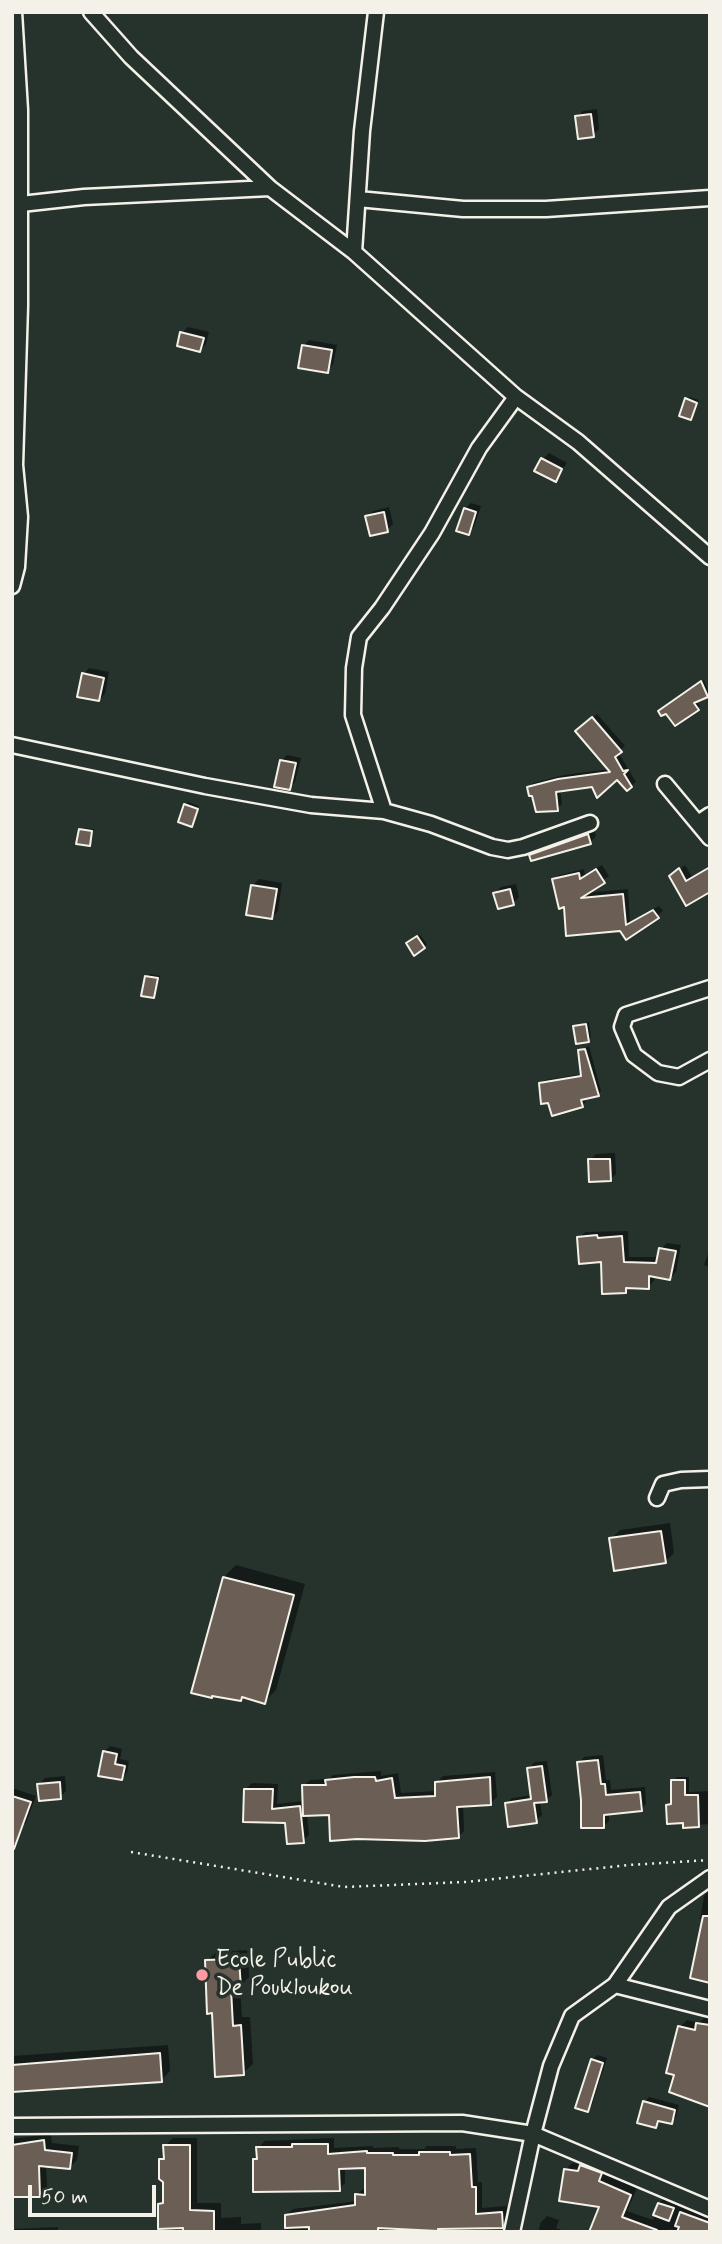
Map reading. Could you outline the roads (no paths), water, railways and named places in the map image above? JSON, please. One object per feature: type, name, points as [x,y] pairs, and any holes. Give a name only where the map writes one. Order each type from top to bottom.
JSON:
[{"type":"street","points":[[12,586],[20,517],[15,466],[20,306],[16,205],[20,110],[14,12]]},
{"type":"street","points":[[92,12],[131,57],[270,188],[354,252],[516,397],[579,442],[710,557]]},
{"type":"street","points":[[354,252],[362,131],[376,12]]},
{"type":"street","points":[[16,205],[84,197],[270,188]]},
{"type":"street","points":[[358,199],[463,209],[546,209],[710,198]]},
{"type":"street","points":[[384,811],[353,715],[354,668],[359,637],[382,608],[432,533],[479,447],[516,397]]},
{"type":"street","points":[[12,745],[191,784],[311,805],[384,811],[508,850],[523,848],[590,823]]},
{"type":"street","points":[[665,784],[704,819],[710,838]]},
{"type":"street","points":[[710,988],[626,1015],[622,1027],[634,1055],[658,1073],[679,1077],[710,1060]]},
{"type":"street","points":[[657,1498],[663,1484],[710,1479]]},
{"type":"street","points":[[512,2232],[551,2066],[572,2016],[615,1985],[668,1907],[710,1878]]},
{"type":"street","points":[[615,1985],[710,2009]]},
{"type":"street","points":[[12,2126],[462,2123],[533,2134],[710,2208]]},
{"type":"place","name":"Ecole Public De Poukloukou","points":[[202,1975]]}]
